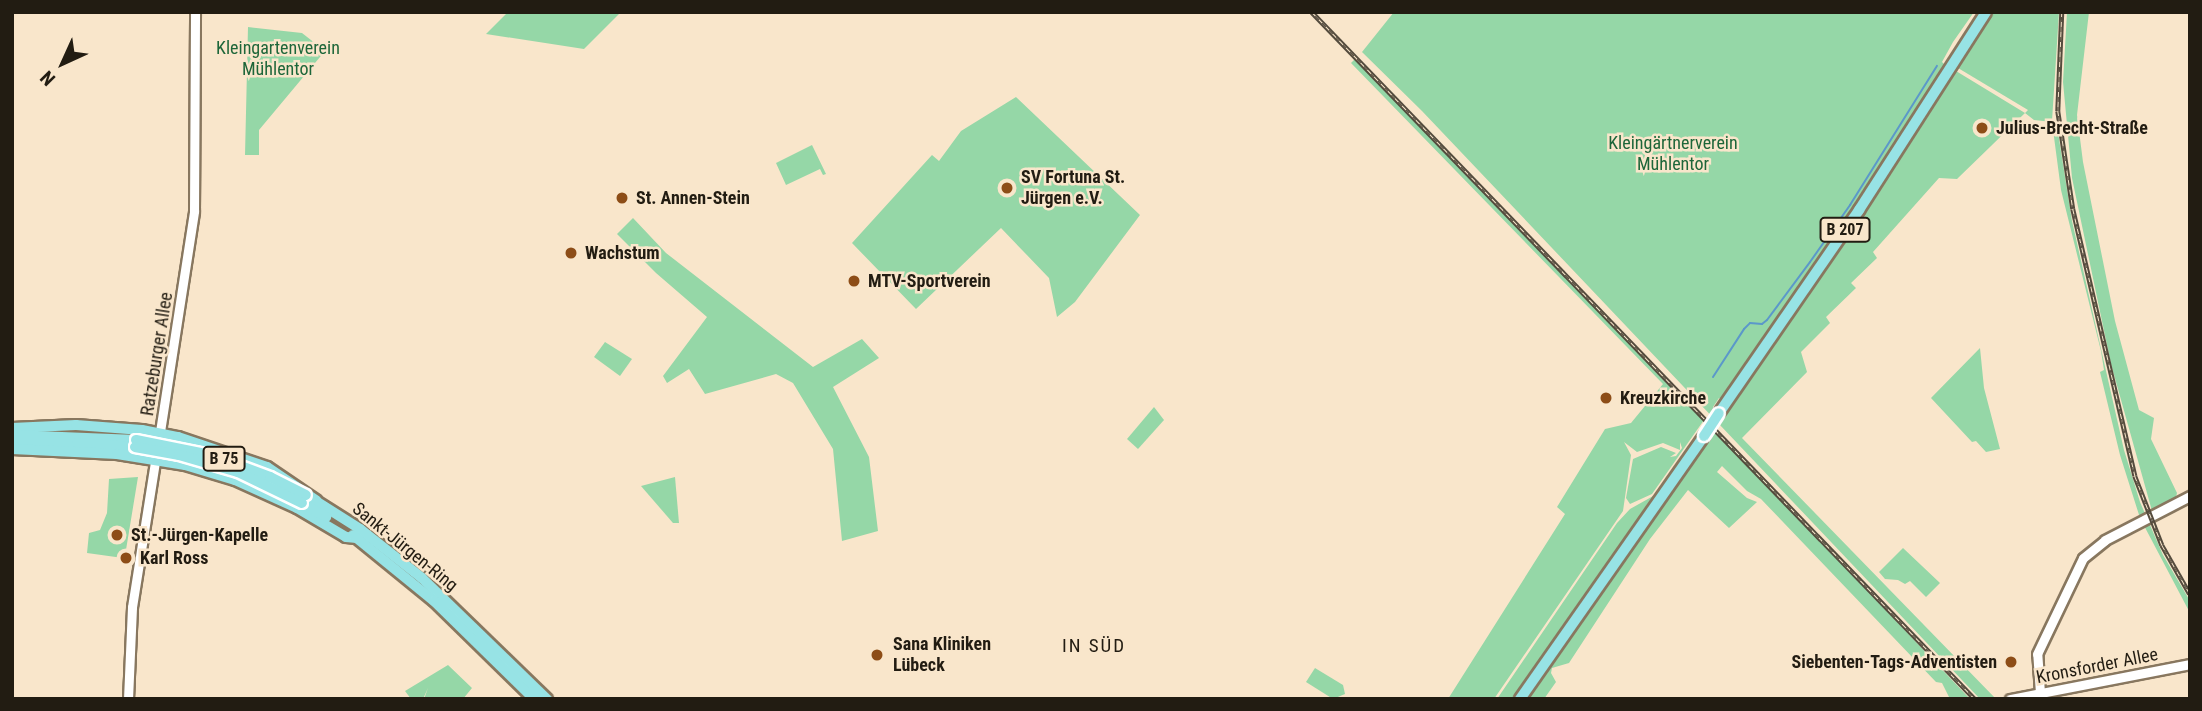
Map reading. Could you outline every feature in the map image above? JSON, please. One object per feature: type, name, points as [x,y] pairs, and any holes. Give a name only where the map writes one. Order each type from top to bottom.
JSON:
[{"type":"main road","name":"Ratzeburger Allee","points":[[128,699],[132,607],[194,211],[195,12]]},
{"type":"main road","name":"B 207","points":[[1520,699],[1859,210],[1986,12]]},
{"type":"main road","points":[[12,428],[76,425],[142,430],[213,446],[267,467],[321,503],[332,521]]},
{"type":"main road","name":"B 75","points":[[12,435],[136,448]]},
{"type":"main road","name":"B 75","points":[[12,443],[136,448]]},
{"type":"main road","points":[[12,449],[136,448],[155,460],[235,480],[296,508],[346,537],[357,538]]},
{"type":"main road","name":"Sankt-Jürgen-Ring","points":[[136,448],[179,455],[238,472],[304,499],[321,503],[379,542],[422,578],[547,699]]},
{"type":"main road","points":[[2040,693],[2037,654],[2083,558],[2105,540],[2190,496]]},
{"type":"main road","name":"Sankt-Jürgen-Ring","points":[[304,499],[434,601],[534,699]]},
{"type":"main road","name":"Kronsforder Allee","points":[[2010,699],[2190,664]]},
{"type":"green space","points":[[508,12],[621,12],[584,49],[486,34]]},
{"type":"green space","name":"Kleingärtnerverein Mühlentor","points":[[1394,12],[1974,12],[1953,42],[1942,62],[1945,65],[1873,181],[1722,400],[1719,398],[1713,407],[1723,418],[1956,71],[2025,113],[1957,179],[1939,178],[1873,252],[1877,258],[1851,283],[1856,288],[1826,317],[1830,323],[1801,352],[1807,372],[1742,438],[1996,699],[1980,699],[1422,111],[1362,52]]},
{"type":"green space","points":[[1991,12],[2059,12],[2052,121],[2056,120],[2072,221],[2124,450],[2140,502],[2163,555],[2190,601],[2190,613],[2140,518],[2120,455],[2100,372],[2104,370],[2101,351],[2061,190],[2052,122],[2034,120],[2025,113],[2028,110],[1958,68]]},
{"type":"green space","points":[[2067,12],[2089,12],[2077,115],[2083,162],[2115,321],[2139,410],[2154,418],[2151,439],[2177,493],[2176,497],[2152,511],[2111,364],[2072,178],[2063,82]]},
{"type":"green space","name":"Kleingartenverein Mühlentor","points":[[248,27],[302,33],[325,51],[259,130],[259,155],[245,155]]},
{"type":"green space","points":[[1355,59],[1704,420],[1652,494],[1630,504],[1626,498],[1633,459],[1661,447],[1676,453],[1670,457],[1676,456],[1682,448],[1680,442],[1680,450],[1663,443],[1637,452],[1624,442],[1631,455],[1623,511],[1494,699],[1448,699],[1565,514],[1557,507],[1605,429],[1631,423],[1663,384],[1351,63]]},
{"type":"green space","name":"SV Fortuna St. Jürgen e.V.","points":[[1016,97],[1140,215],[1075,302],[1057,317],[1049,278],[1001,228],[916,309],[852,243],[932,155],[939,161],[961,131]]},
{"type":"green space","points":[[812,145],[826,174],[823,175],[820,169],[786,185],[776,163]]},
{"type":"green space","points":[[633,218],[666,253],[813,367],[862,339],[879,358],[833,387],[869,457],[878,531],[842,541],[833,449],[793,383],[776,374],[705,394],[689,369],[667,383],[663,376],[707,317],[656,273],[617,234]]},
{"type":"green space","points":[[605,342],[632,359],[620,376],[594,357]]},
{"type":"green space","points":[[1980,348],[1984,388],[2000,449],[1986,452],[1976,441],[1972,442],[1931,398]]},
{"type":"green space","points":[[1154,407],[1164,420],[1138,449],[1127,439]]},
{"type":"green space","points":[[1715,431],[1970,699],[1950,699],[1942,683],[1936,682],[1761,499],[1747,491],[1722,466],[1717,472],[1747,498],[1757,502],[1729,528],[1688,490],[1650,539],[1569,663],[1552,668],[1551,673],[1556,682],[1544,699],[1527,699]]},
{"type":"green space","points":[[1691,444],[1515,699],[1497,699],[1617,523],[1630,509],[1655,495]]},
{"type":"green space","points":[[138,477],[125,556],[123,558],[87,553],[89,533],[100,530],[107,513],[109,479]]},
{"type":"green space","points":[[675,477],[679,523],[673,523],[641,486]]},
{"type":"green space","points":[[1903,548],[1940,583],[1926,597],[1910,581],[1905,584],[1898,580],[1885,579],[1879,572]]},
{"type":"green space","points":[[448,665],[472,688],[463,699],[424,699],[428,688],[423,699],[411,699],[405,691]]},
{"type":"green space","points":[[1315,668],[1343,685],[1345,694],[1333,699],[1306,682]]},
{"type":"waterway","points":[[1713,377],[1744,329],[1750,323],[1762,324],[1767,320],[1810,262],[1850,205],[1937,66]]},
{"type":"railway","points":[[1312,12],[1975,699]]},
{"type":"railway","points":[[2062,12],[2058,111],[2073,209],[2135,476],[2162,545],[2190,594]]},
{"type":"place","name":"Julius-Brecht-Straße","points":[[1982,128]]},
{"type":"place","name":"SV Fortuna St. Jürgen e.V.","points":[[1007,188]]},
{"type":"place","name":"St. Annen-Stein","points":[[622,198]]},
{"type":"place","name":"Wachstum","points":[[571,253]]},
{"type":"place","name":"MTV-Sportverein","points":[[854,281]]},
{"type":"place","name":"Kreuzkirche","points":[[1606,398]]},
{"type":"place","name":"St.-Jürgen-Kapelle","points":[[117,535]]},
{"type":"place","name":"Karl Ross","points":[[126,558]]},
{"type":"place","name":"Sana Kliniken Lübeck","points":[[877,655]]},
{"type":"place","name":"Siebenten-Tags-Adventisten","points":[[2011,662]]},
{"type":"district","name":"IN SÜD","points":[[1094,646]]}]
